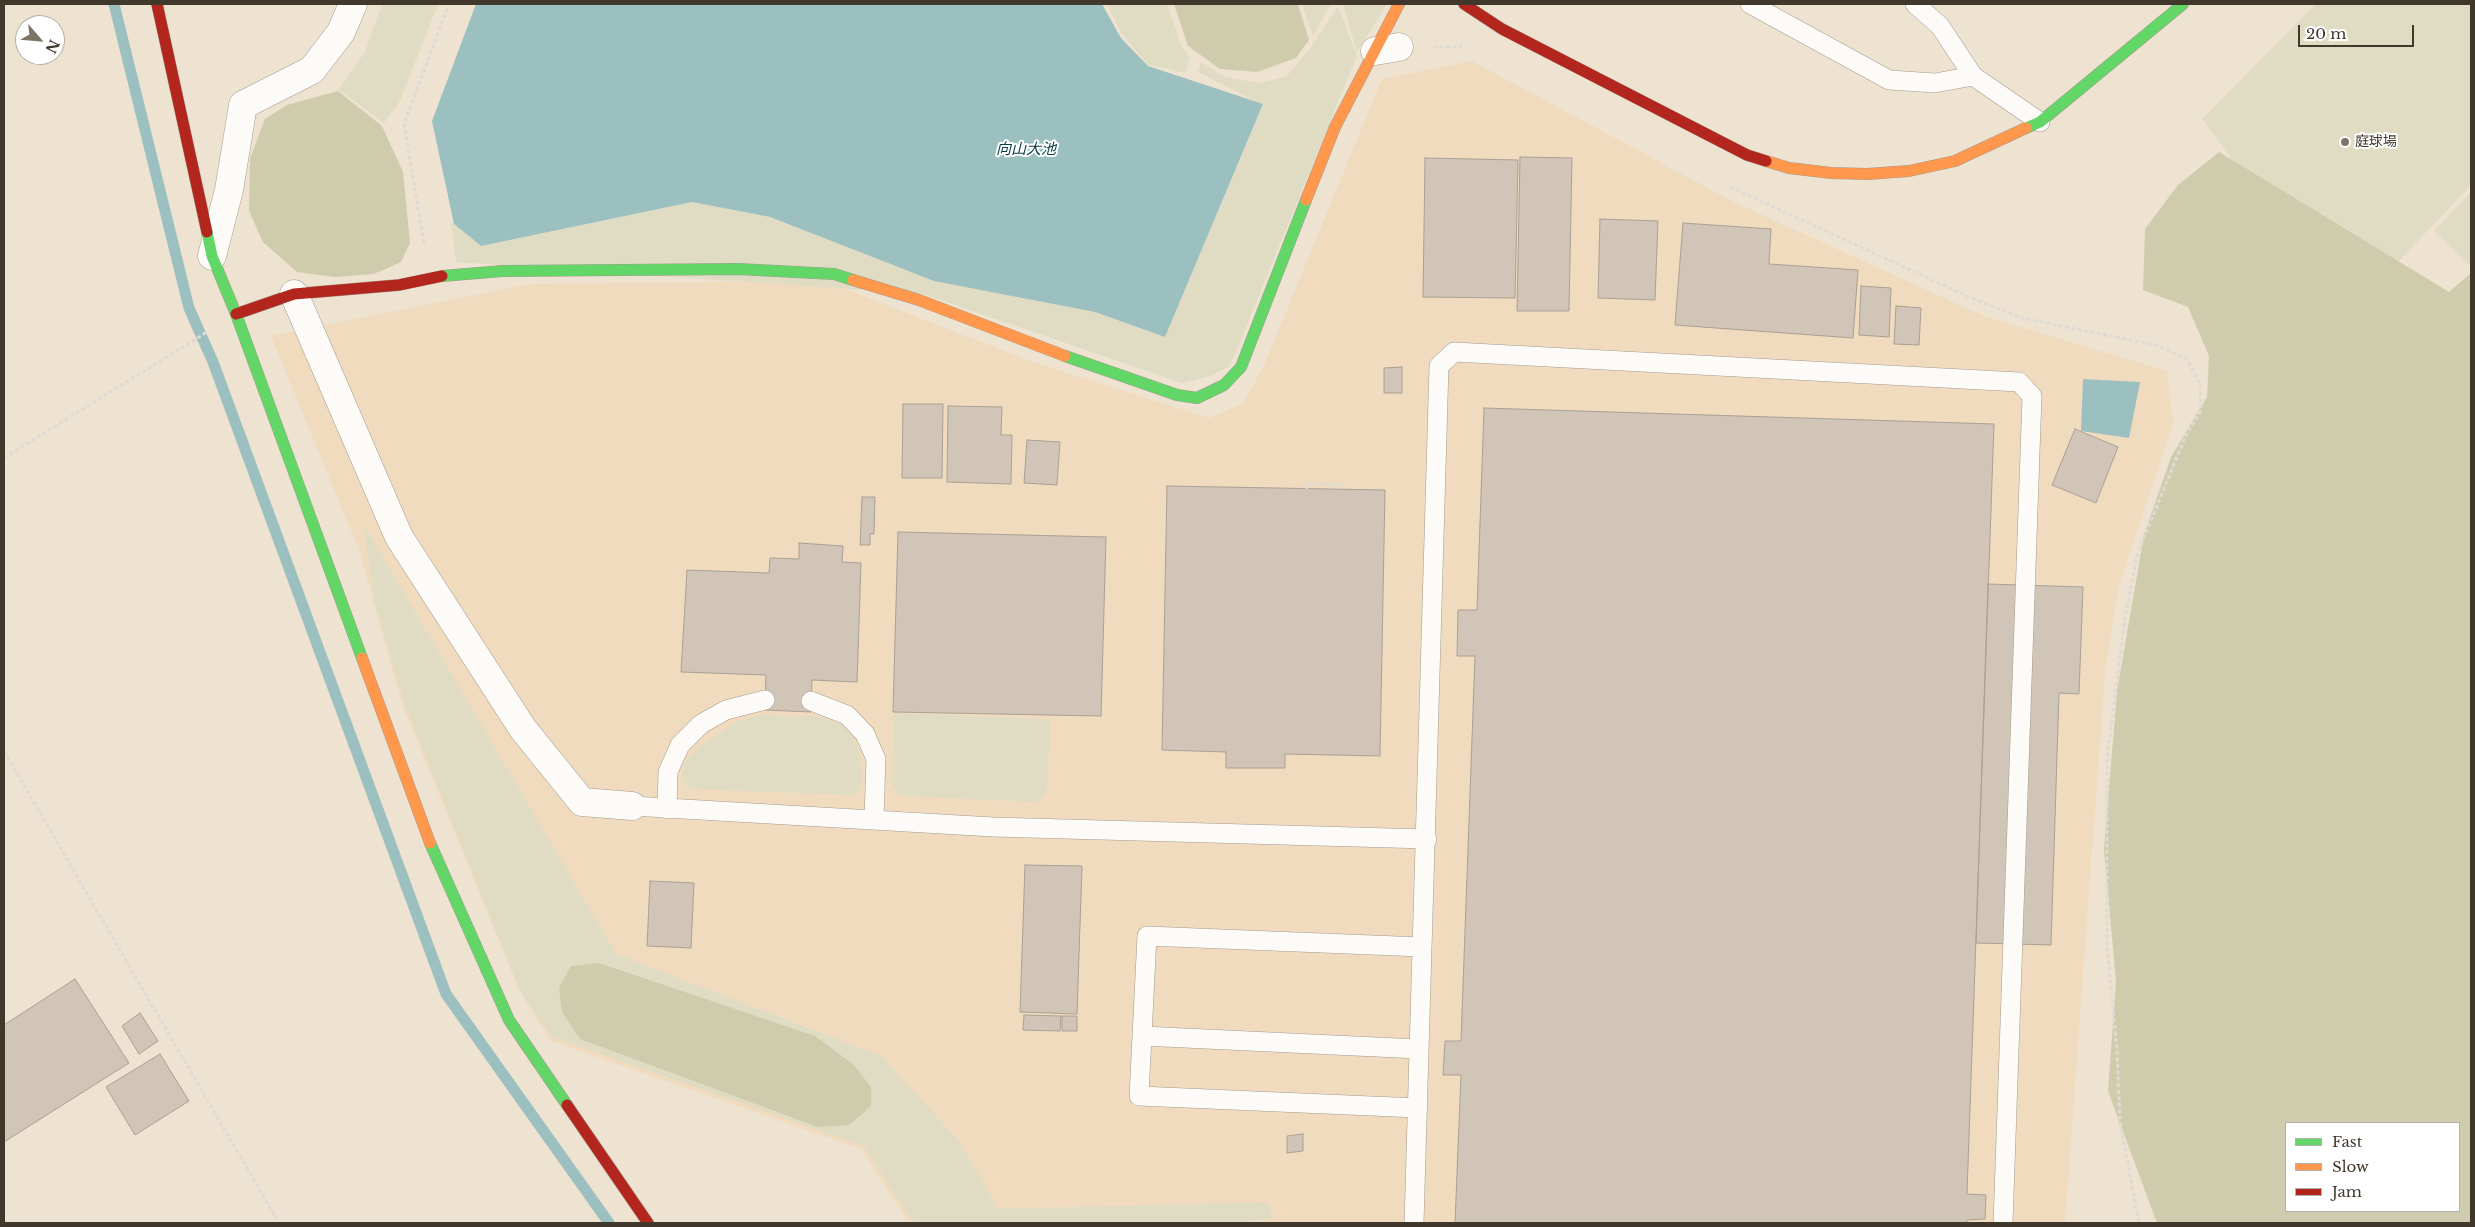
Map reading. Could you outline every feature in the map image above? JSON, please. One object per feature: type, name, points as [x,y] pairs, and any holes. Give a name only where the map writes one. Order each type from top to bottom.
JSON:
[{"type":"street","points":[[157,4],[212,256],[236,314],[429,841],[509,1020],[648,1223]]},
{"type":"street","points":[[212,256],[229,190],[243,105],[312,70],[341,32],[353,4]]},
{"type":"street","points":[[236,314],[294,294],[399,285],[430,277],[503,271],[718,269],[834,274],[918,300],[1038,347],[1167,392],[1197,398],[1224,385],[1240,367],[1335,127],[1387,49],[1399,4]]},
{"type":"street","points":[[1464,4],[1502,28],[1747,154],[1789,168],[1832,173],[1867,174],[1909,171],[1955,162],[2040,122],[2183,4]]},
{"type":"street","points":[[294,294],[399,537],[524,729],[582,802],[632,806]]},
{"type":"lane","points":[[1750,4],[1889,80],[1934,83],[1973,76]]},
{"type":"lane","points":[[1915,4],[1940,26],[1973,76],[2040,122]]},
{"type":"lane","points":[[1414,1223],[1440,366],[1454,352],[2019,382],[2032,396],[2003,1223]]},
{"type":"lane","points":[[667,809],[668,772],[680,745],[701,724],[726,710],[765,700]]},
{"type":"lane","points":[[811,701],[847,715],[865,734],[876,759],[874,820]]},
{"type":"lane","points":[[632,806],[993,827],[1427,839]]},
{"type":"lane","points":[[1418,1108],[1139,1096],[1146,936],[1422,947]]},
{"type":"lane","points":[[1142,1036],[1419,1048]]},
{"type":"path","points":[[430,277],[404,124],[449,4]]},
{"type":"path","points":[[1387,49],[1473,46]]},
{"type":"path","points":[[1734,190],[1969,297],[2022,318],[2156,345],[2186,359],[2200,384],[2200,411],[2186,435],[2138,552],[2124,618],[2107,759],[2107,946],[2117,1051],[2120,1122],[2139,1223]]},
{"type":"path","points":[[4,458],[236,314]]},
{"type":"path","points":[[1307,489],[1306,484],[1348,485]]},
{"type":"path","points":[[4,751],[279,1223]]},
{"type":"shaded area","points":[[382,4],[438,4],[400,101],[384,123],[338,89],[365,52]]},
{"type":"shaded area","points":[[1107,4],[1167,4],[1182,47],[1190,57],[1185,73],[1147,64],[1120,31]]},
{"type":"shaded area","points":[[1174,4],[1298,4],[1309,40],[1296,58],[1257,72],[1220,69],[1188,46]]},
{"type":"shaded area","points":[[1302,4],[1331,4],[1313,36]]},
{"type":"shaded area","points":[[1343,4],[1387,4],[1357,52]]},
{"type":"shaded area","name":"庭球場","points":[[2316,4],[2471,4],[2471,185],[2398,262],[2237,166],[2202,119]]},
{"type":"shaded area","points":[[1338,6],[1357,56],[1230,366],[1210,376],[1182,383],[923,294],[456,262],[451,222],[481,246],[692,202],[770,217],[934,281],[1095,312],[1165,337],[1263,105],[1198,72],[1201,62],[1225,77],[1258,83],[1286,77],[1311,47]]},
{"type":"shaded area","points":[[1472,61],[1734,202],[1984,316],[2167,371],[2173,423],[2118,588],[2105,672],[2065,1223],[1261,1223],[1257,1215],[1219,1223],[909,1223],[861,1149],[551,1041],[519,990],[402,704],[359,550],[271,336],[530,284],[825,281],[1030,361],[1209,418],[1242,404],[1263,368],[1382,79]]},
{"type":"shaded area","points":[[338,91],[382,126],[403,172],[410,243],[401,262],[374,274],[335,277],[297,272],[263,242],[249,211],[250,158],[265,119],[287,105]]},
{"type":"shaded area","points":[[2219,152],[2449,292],[2471,273],[2471,1223],[2157,1223],[2108,1091],[2116,982],[2104,849],[2117,691],[2144,535],[2171,457],[2207,397],[2209,356],[2188,307],[2143,290],[2145,229],[2178,185]]},
{"type":"shaded area","points":[[2471,192],[2471,267],[2434,231]]},
{"type":"shaded area","points":[[363,523],[616,954],[881,1056],[960,1142],[998,1209],[1268,1202],[1272,1218],[1240,1223],[914,1223],[864,1146],[552,1037],[521,993],[404,702],[375,603]]},
{"type":"shaded area","points":[[894,713],[1051,719],[1047,789],[1044,797],[1035,802],[905,796],[898,793],[892,784]]},
{"type":"shaded area","points":[[761,715],[823,717],[839,724],[854,737],[860,760],[862,781],[858,791],[850,795],[693,789],[685,784],[682,775],[685,762],[698,747],[738,721]]},
{"type":"shaded area","points":[[599,963],[815,1036],[853,1064],[871,1087],[871,1106],[849,1125],[818,1127],[580,1039],[562,1012],[559,988],[571,966]]},
{"type":"water","name":"向山大池","points":[[476,4],[1102,4],[1121,38],[1148,66],[1263,104],[1165,337],[1095,312],[934,281],[770,217],[692,202],[481,246],[454,224],[432,121]]},
{"type":"water","points":[[2083,379],[2140,382],[2129,438],[2081,431]]},
{"type":"building","points":[[1520,157],[1572,158],[1569,311],[1517,311]]},
{"type":"building","points":[[1425,158],[1518,160],[1515,298],[1423,297]]},
{"type":"building","points":[[1600,219],[1658,221],[1655,300],[1598,298]]},
{"type":"building","points":[[1683,223],[1771,229],[1769,264],[1858,270],[1853,338],[1675,325]]},
{"type":"building","points":[[1861,286],[1891,288],[1889,337],[1859,335]]},
{"type":"building","points":[[1896,306],[1921,308],[1919,345],[1894,344]]},
{"type":"building","points":[[1402,367],[1402,393],[1384,393],[1384,368]]},
{"type":"building","points":[[903,404],[943,404],[942,478],[902,478]]},
{"type":"building","points":[[948,406],[1002,407],[1001,435],[1012,435],[1011,484],[947,482]]},
{"type":"building","points":[[1484,408],[1994,424],[1967,1194],[1986,1195],[1985,1219],[1967,1220],[1967,1223],[1455,1223],[1461,1075],[1443,1075],[1445,1041],[1461,1041],[1475,656],[1457,656],[1458,610],[1477,610]]},
{"type":"building","points":[[2075,429],[2118,447],[2096,503],[2052,485]]},
{"type":"building","points":[[1027,440],[1060,442],[1057,485],[1024,483]]},
{"type":"building","points":[[1167,486],[1385,490],[1380,756],[1285,754],[1285,768],[1226,768],[1226,752],[1162,750]]},
{"type":"building","points":[[862,497],[875,497],[874,534],[870,534],[870,545],[860,545]]},
{"type":"building","points":[[898,532],[1106,537],[1101,716],[893,712]]},
{"type":"building","points":[[799,543],[843,546],[842,562],[861,563],[857,682],[812,680],[811,712],[765,710],[766,675],[681,672],[687,570],[769,573],[770,558],[799,559]]},
{"type":"building","points":[[1988,584],[2083,587],[2079,694],[2059,693],[2051,945],[1976,943]]},
{"type":"building","points":[[1025,865],[1082,866],[1077,1014],[1020,1012]]},
{"type":"building","points":[[650,881],[694,883],[691,948],[647,946]]},
{"type":"building","points":[[75,979],[129,1063],[4,1142],[4,1025]]},
{"type":"building","points":[[140,1013],[158,1041],[139,1054],[122,1026]]},
{"type":"building","points":[[1024,1015],[1061,1016],[1060,1031],[1023,1030]]},
{"type":"building","points":[[1062,1016],[1077,1016],[1077,1031],[1062,1031]]},
{"type":"building","points":[[160,1054],[189,1101],[135,1135],[106,1087]]},
{"type":"building","points":[[1303,1134],[1303,1151],[1287,1153],[1287,1136]]},
{"type":"waterway","points":[[114,4],[189,308],[213,362],[446,994],[609,1223]]},
{"type":"traffic: fast","points":[[2026,128],[2040,122],[2183,4]]},
{"type":"traffic: fast","points":[[1065,356],[1177,395],[1197,398],[1224,385],[1241,367],[1306,200]]},
{"type":"traffic: fast","points":[[207,232],[212,256],[236,314],[362,658]]},
{"type":"traffic: fast","points":[[442,276],[503,271],[738,269],[834,274],[853,280]]},
{"type":"traffic: fast","points":[[430,843],[509,1020],[567,1105]]},
{"type":"traffic: slow","points":[[1306,200],[1335,127],[1399,4]]},
{"type":"traffic: slow","points":[[1766,161],[1789,168],[1831,173],[1867,174],[1909,171],[1955,161],[2026,128]]},
{"type":"traffic: slow","points":[[853,280],[919,300],[1065,356]]},
{"type":"traffic: slow","points":[[362,658],[430,843]]},
{"type":"traffic: jam","points":[[157,4],[207,232]]},
{"type":"traffic: jam","points":[[1464,4],[1502,29],[1747,155],[1766,161]]},
{"type":"traffic: jam","points":[[236,314],[294,294],[399,285],[442,276]]},
{"type":"traffic: jam","points":[[567,1105],[648,1223]]},
{"type":"place","name":"庭球場","points":[[2345,142]]}]
